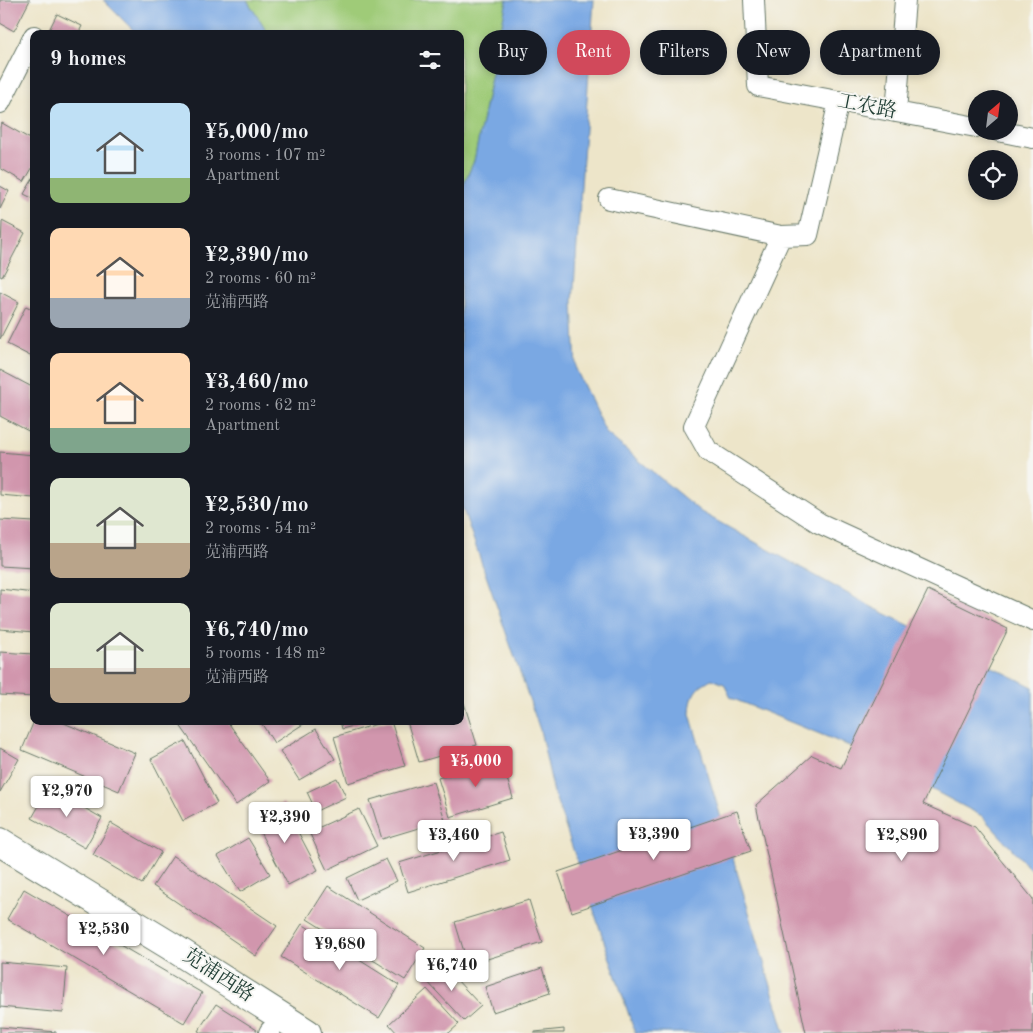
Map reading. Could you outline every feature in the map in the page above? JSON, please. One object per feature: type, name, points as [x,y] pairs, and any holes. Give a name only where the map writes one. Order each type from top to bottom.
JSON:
[{"type":"street","name":"工农路","points":[[754,0],[758,86],[968,126]]},
{"type":"street","points":[[896,112],[905,0]]},
{"type":"street","points":[[0,103],[30,43]]},
{"type":"street","points":[[609,199],[781,236],[808,235],[839,101]]},
{"type":"street","points":[[1018,135],[1033,138]]},
{"type":"street","points":[[781,236],[694,426],[708,450],[819,523],[1033,621]]},
{"type":"street","name":"苋浦西路","points":[[0,842],[170,945],[306,1033]]},
{"type":"street","name":"苋浦西路","points":[[0,863],[163,962],[271,1032]]},
{"type":"green space","points":[[247,0],[507,0],[501,30],[479,30],[479,75],[492,75],[474,161],[464,184],[464,30],[266,30]]},
{"type":"water","points":[[103,0],[247,0],[266,30],[133,30]]},
{"type":"water","points":[[507,0],[594,0],[592,30],[557,30],[557,75],[589,75],[573,302],[576,369],[606,433],[701,512],[868,605],[1033,687],[1033,872],[982,816],[852,747],[731,698],[724,684],[712,679],[695,692],[691,702],[690,714],[785,1033],[635,1033],[554,793],[540,730],[464,512],[464,184],[474,161],[492,75],[547,75],[547,30],[501,30]]},
{"type":"building","points":[[0,0],[30,0],[14,31],[0,23]]},
{"type":"building","points":[[57,14],[82,26],[80,30],[49,30]]},
{"type":"building","points":[[2,123],[30,139],[30,172],[24,182],[0,168],[0,127]]},
{"type":"building","points":[[30,184],[30,197],[24,194]]},
{"type":"building","points":[[0,186],[9,191],[0,209]]},
{"type":"building","points":[[2,221],[25,233],[2,277],[0,276]]},
{"type":"building","points":[[0,292],[19,302],[0,339]]},
{"type":"building","points":[[26,306],[30,308],[30,356],[7,344]]},
{"type":"building","points":[[0,370],[30,386],[30,432],[0,416]]},
{"type":"building","points":[[0,452],[30,455],[30,498],[0,495]]},
{"type":"building","points":[[0,520],[30,522],[30,568],[0,566]]},
{"type":"building","points":[[0,589],[30,593],[30,632],[0,629]]},
{"type":"building","points":[[928,590],[1008,629],[923,804],[975,827],[1033,899],[1033,1033],[806,1033],[756,805],[812,755],[841,768]]},
{"type":"building","points":[[0,652],[30,654],[30,697],[0,695]]},
{"type":"building","points":[[464,703],[477,745],[419,762],[408,725],[464,725]]},
{"type":"building","points":[[32,725],[68,725],[135,753],[119,791],[22,750]]},
{"type":"building","points":[[180,725],[230,725],[270,781],[236,805]]},
{"type":"building","points":[[263,725],[302,725],[274,743]]},
{"type":"building","points":[[341,725],[356,725],[342,729]]},
{"type":"building","points":[[374,725],[392,725],[405,766],[348,783],[334,737]]},
{"type":"building","points":[[316,729],[335,759],[299,780],[280,751]]},
{"type":"building","points":[[185,741],[217,803],[183,821],[151,759]]},
{"type":"building","points":[[0,748],[19,759],[0,792]]},
{"type":"building","points":[[501,759],[513,798],[450,817],[438,778]]},
{"type":"building","points":[[337,778],[346,797],[316,811],[307,792]]},
{"type":"building","points":[[433,782],[445,820],[382,839],[370,800]]},
{"type":"building","points":[[49,788],[102,818],[85,848],[32,818]]},
{"type":"building","points":[[283,803],[318,870],[288,885],[253,819]]},
{"type":"building","points":[[359,809],[377,846],[327,870],[309,832]]},
{"type":"building","points":[[737,811],[751,851],[572,912],[558,872]]},
{"type":"building","points":[[111,823],[161,852],[142,884],[93,855]]},
{"type":"building","points":[[501,832],[510,860],[408,892],[399,863]]},
{"type":"building","points":[[248,838],[270,874],[240,892],[218,856]]},
{"type":"building","points":[[173,856],[277,926],[256,956],[153,886]]},
{"type":"building","points":[[386,859],[397,881],[357,900],[347,878]]},
{"type":"building","points":[[328,886],[425,948],[405,980],[307,919]]},
{"type":"building","points":[[24,889],[202,993],[184,1023],[7,919]]},
{"type":"building","points":[[529,900],[542,942],[468,965],[455,922]]},
{"type":"building","points":[[302,924],[399,985],[379,1018],[281,957]]},
{"type":"building","points":[[0,962],[67,968],[63,1013],[0,1007]]},
{"type":"building","points":[[441,963],[481,1006],[464,1021],[424,978]]},
{"type":"building","points":[[542,968],[550,993],[493,1012],[485,987]]},
{"type":"building","points":[[427,989],[459,1024],[449,1033],[397,1033],[389,1024]]},
{"type":"building","points":[[216,1004],[257,1030],[255,1033],[202,1033],[198,1031]]},
{"type":"building","points":[[0,1027],[56,1032],[56,1033],[0,1033]]},
{"type":"building","points":[[564,1029],[564,1033],[535,1033],[535,1032]]}]
